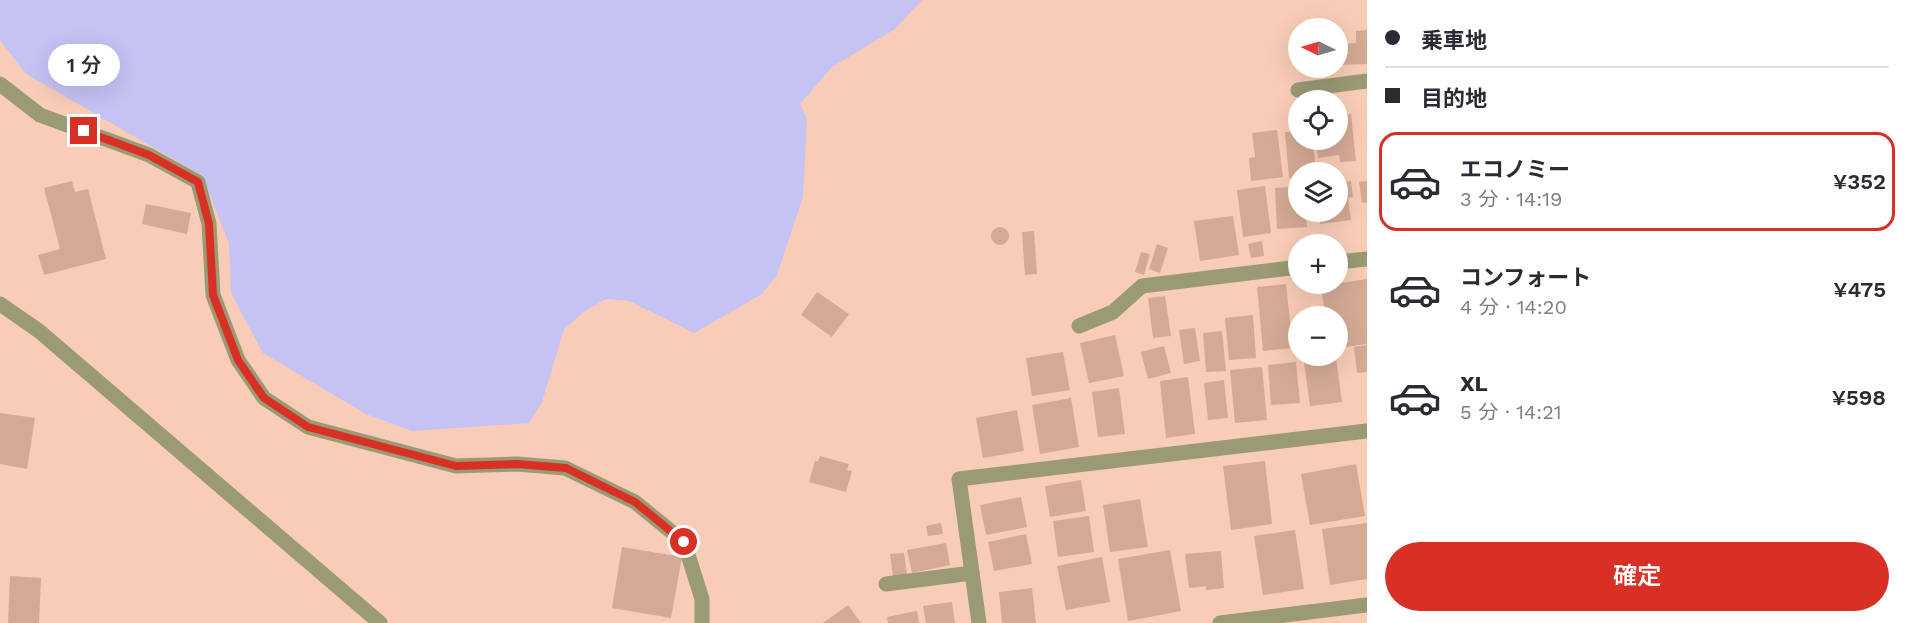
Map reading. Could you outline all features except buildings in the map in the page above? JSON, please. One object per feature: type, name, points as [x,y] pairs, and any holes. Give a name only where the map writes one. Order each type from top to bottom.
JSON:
[{"type":"street","points":[[1298,90],[1367,81]]},
{"type":"street","points":[[0,84],[40,115],[149,155],[198,182],[209,224],[213,295],[238,360],[264,398],[308,427],[456,466],[517,464],[566,468],[635,502],[684,542],[702,598],[702,623]]},
{"type":"street","points":[[1348,261],[1367,259]]},
{"type":"street","points":[[1079,326],[1113,312],[1142,286],[1288,268]]},
{"type":"street","points":[[0,304],[39,331],[380,623]]},
{"type":"street","points":[[979,623],[959,479],[1367,432]]},
{"type":"street","points":[[886,584],[972,573]]},
{"type":"street","points":[[1220,623],[1367,605]]},
{"type":"shaded area","points":[[0,0],[922,0],[895,29],[832,67],[800,104],[807,119],[803,197],[777,275],[762,294],[694,333],[629,301],[606,299],[585,311],[564,329],[542,402],[529,423],[412,431],[366,414],[263,353],[231,293],[229,244],[203,176],[26,74],[0,40]]},
{"type":"route","points":[[84,131],[149,155],[198,182],[209,224],[213,295],[238,360],[264,398],[308,427],[456,466],[517,464],[566,468],[635,502],[684,542]]}]
